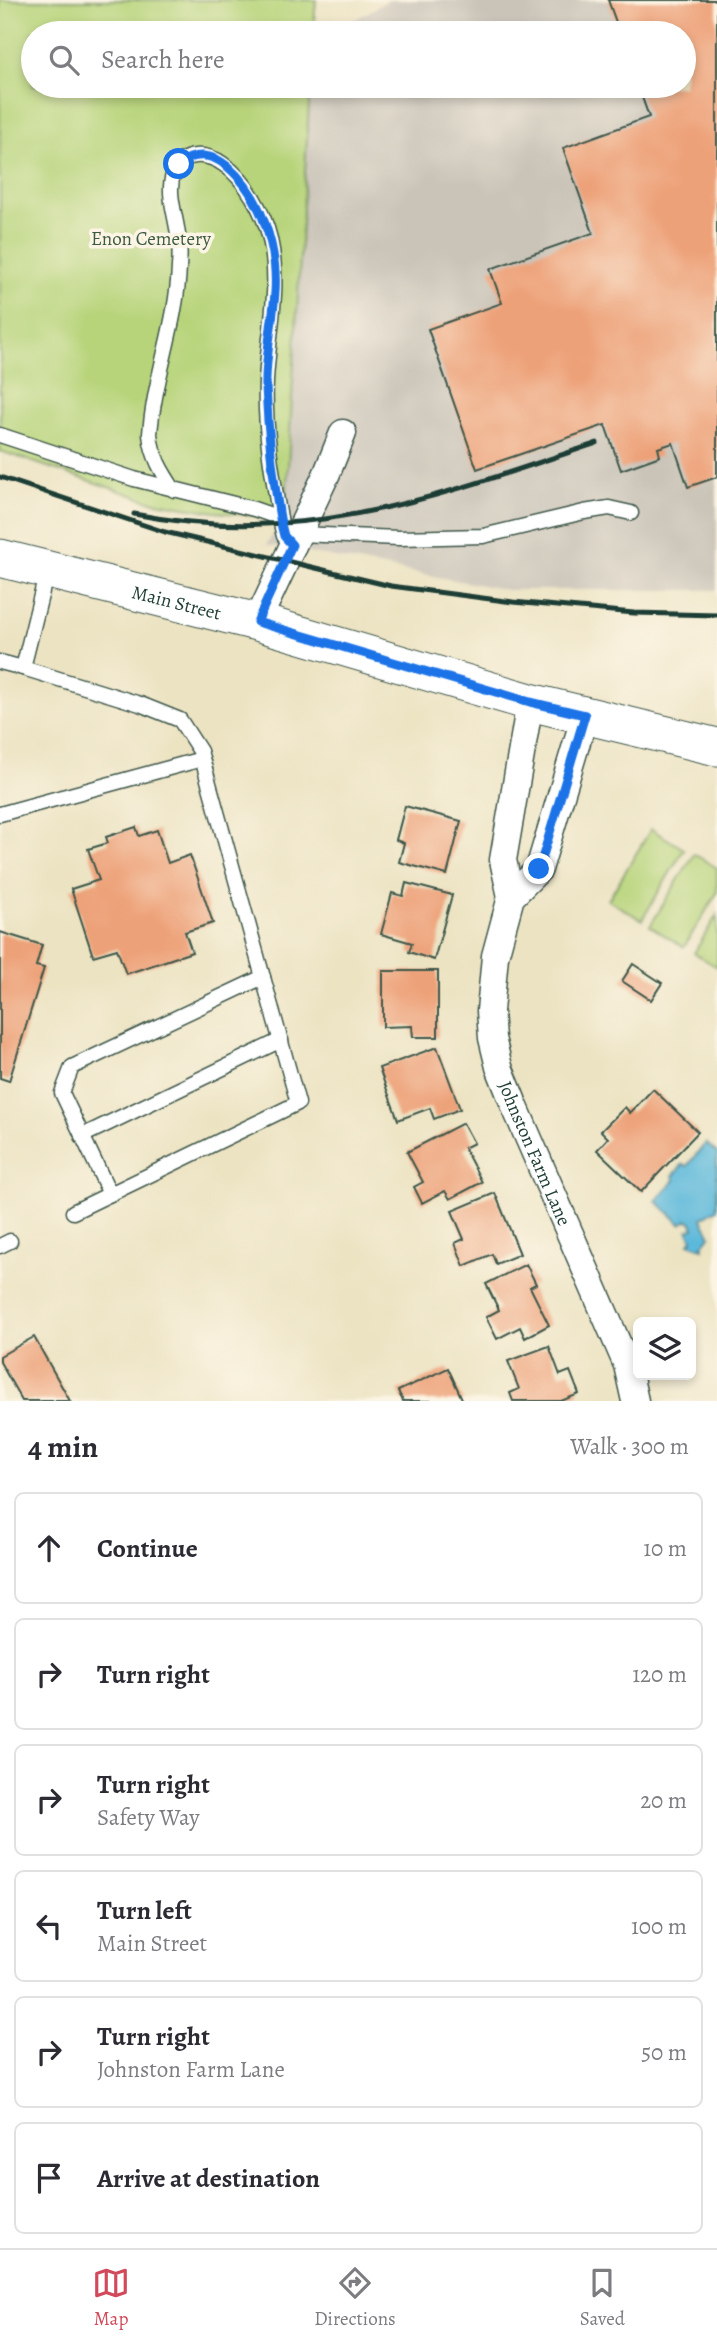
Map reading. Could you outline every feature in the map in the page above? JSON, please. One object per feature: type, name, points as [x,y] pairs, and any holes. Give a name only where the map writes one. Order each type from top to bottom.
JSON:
[{"type":"main road","name":"Main Street","points":[[0,558],[257,622],[530,702],[717,747]]},
{"type":"street","points":[[257,622],[290,533],[327,473],[343,433]]},
{"type":"street","name":"Johnston Farm Lane","points":[[530,702],[503,860],[511,897],[495,956],[491,986],[492,1038],[499,1067],[615,1335],[635,1401]]},
{"type":"street","name":"Johnston Farm Lane","points":[[511,897],[539,869],[585,715]]},
{"type":"lane","points":[[174,490],[156,461],[150,434],[179,275],[178,234],[171,187],[179,164],[197,155],[211,157],[225,164],[235,174],[258,209],[270,239],[275,288],[266,383],[270,448],[290,533]]},
{"type":"lane","points":[[0,435],[174,490],[254,509],[290,533],[399,538],[483,536],[609,508],[631,513]]},
{"type":"lane","points":[[23,668],[47,571]]},
{"type":"lane","points":[[0,662],[140,704],[180,720],[200,751],[298,1103],[73,1212]]},
{"type":"lane","points":[[0,814],[202,758]]},
{"type":"lane","points":[[110,1195],[62,1093],[72,1067],[263,977]]},
{"type":"lane","points":[[82,1136],[281,1040]]},
{"type":"shaded area","points":[[389,0],[717,0],[717,590],[508,590],[266,545],[285,518],[309,98],[696,98],[696,21],[353,21]]},
{"type":"green space","name":"Enon Cemetery","points":[[0,0],[316,0],[314,21],[21,21],[21,98],[309,98],[285,518],[215,512],[150,501],[0,451]]},
{"type":"green space","points":[[651,829],[684,849],[642,920],[608,900]]},
{"type":"green space","points":[[694,854],[717,868],[717,893],[684,947],[650,926]]},
{"type":"green space","points":[[717,915],[717,967],[694,953]]},
{"type":"water","points":[[706,1143],[717,1153],[717,1209],[702,1218],[710,1236],[703,1248],[689,1243],[692,1239],[688,1230],[694,1228],[691,1221],[687,1220],[681,1224],[656,1201],[675,1180],[673,1176],[683,1164],[687,1166]]},
{"type":"building","points":[[608,0],[717,0],[717,477],[688,487],[673,443],[658,448],[660,456],[621,470],[605,425],[477,469],[428,329],[502,303],[490,269],[593,233],[563,148],[649,117],[642,98],[696,98],[696,21],[616,21]]},
{"type":"building","points":[[405,806],[461,821],[447,875],[399,862],[404,843],[396,840]]},
{"type":"building","points":[[136,827],[139,836],[157,830],[168,863],[190,855],[213,923],[185,932],[192,952],[126,974],[117,949],[93,956],[71,889],[99,880],[88,849],[108,843],[106,837]]},
{"type":"building","points":[[406,883],[452,895],[434,960],[409,952],[412,943],[381,934],[392,893],[403,896]]},
{"type":"building","points":[[0,932],[42,945],[36,966],[44,968],[9,1081],[0,1078]]},
{"type":"building","points":[[633,964],[662,983],[651,1000],[622,981]]},
{"type":"building","points":[[383,971],[438,971],[438,1037],[413,1037],[412,1026],[383,1027]]},
{"type":"building","points":[[437,1047],[460,1109],[434,1119],[430,1108],[398,1120],[379,1068]]},
{"type":"building","points":[[653,1089],[698,1132],[641,1192],[597,1150],[608,1138],[601,1131],[625,1107],[630,1113]]},
{"type":"building","points":[[463,1123],[474,1143],[464,1148],[482,1182],[450,1199],[445,1191],[422,1203],[414,1187],[423,1182],[407,1152]]},
{"type":"building","points":[[495,1193],[520,1254],[496,1264],[492,1254],[464,1266],[455,1243],[464,1239],[452,1211]]},
{"type":"building","points":[[526,1264],[536,1284],[530,1287],[549,1325],[525,1338],[520,1327],[497,1339],[486,1317],[499,1310],[486,1284]]},
{"type":"building","points":[[34,1337],[70,1401],[22,1401],[0,1362],[0,1356]]},
{"type":"building","points":[[549,1346],[560,1375],[570,1371],[579,1394],[561,1401],[513,1401],[510,1393],[519,1389],[508,1361]]},
{"type":"building","points":[[448,1368],[463,1401],[403,1401],[398,1391]]},
{"type":"railway","points":[[134,514],[196,523],[256,525],[313,520],[426,498],[597,443]]},
{"type":"railway","points":[[0,477],[165,532],[391,586],[513,602],[634,613],[717,615]]},
{"type":"route","points":[[179,164],[197,155],[211,157],[225,164],[248,190],[270,239],[275,288],[266,383],[270,448],[281,524],[284,536],[292,545],[257,622],[530,702],[585,715],[539,869]]}]
